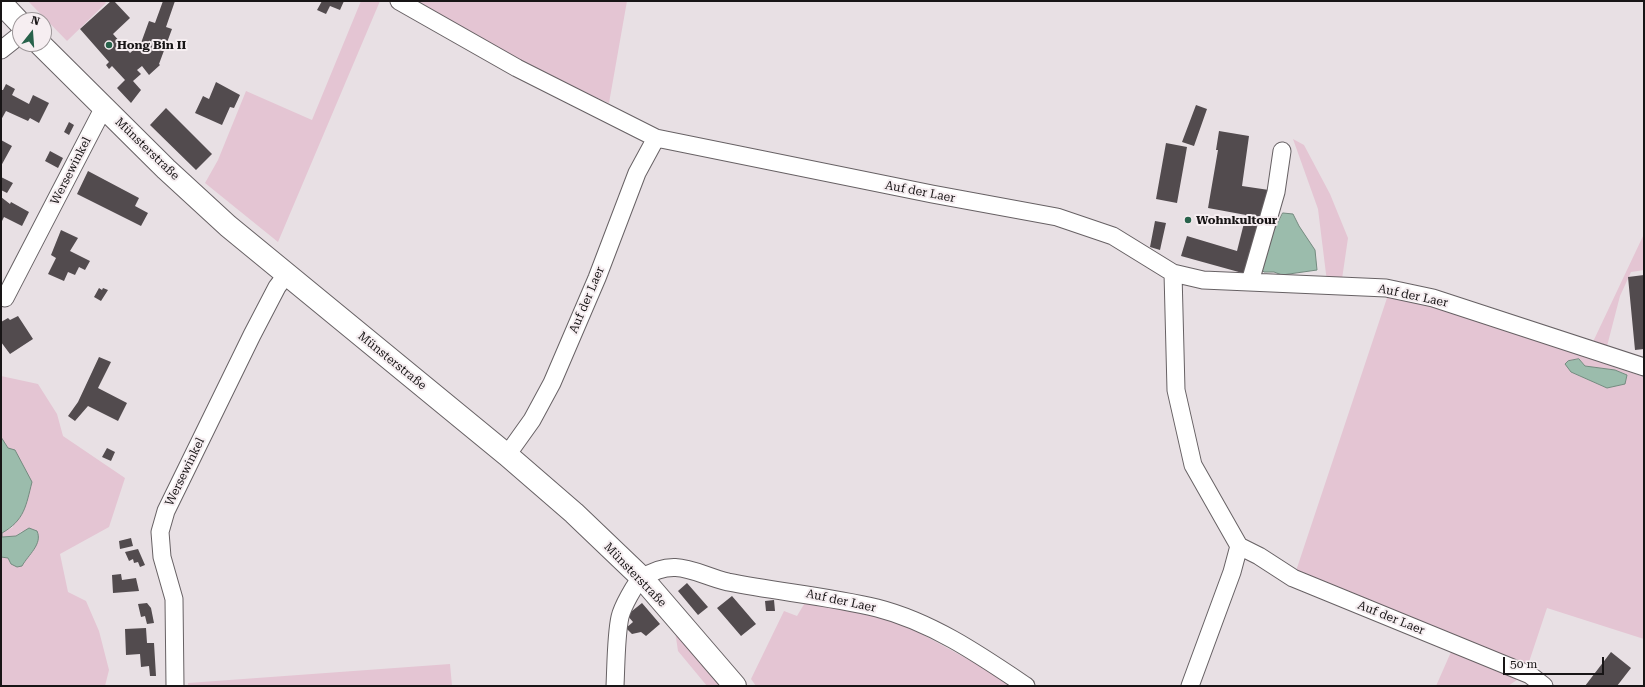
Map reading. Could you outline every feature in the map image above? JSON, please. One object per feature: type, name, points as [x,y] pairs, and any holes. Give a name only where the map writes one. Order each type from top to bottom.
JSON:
[{"type":"main road","points":[[1,3],[12,15]]},
{"type":"main road","name":"Münsterstraße","points":[[48,52],[217,216],[286,275],[507,455],[574,513],[642,578],[735,686]]},
{"type":"street","name":"Auf der Laer","points":[[399,1],[517,68],[656,138],[932,194],[1057,217],[1114,236],[1173,273],[1203,280],[1386,288],[1434,298],[1644,367]]},
{"type":"street","points":[[1,50],[12,41]]},
{"type":"street","name":"Wersewinkel","points":[[5,298],[104,107]]},
{"type":"street","name":"Auf der Laer","points":[[507,455],[532,420],[552,383],[597,278],[637,173],[656,138]]},
{"type":"street","points":[[1250,282],[1275,198],[1281,168],[1282,150]]},
{"type":"street","points":[[1173,273],[1176,390],[1193,465],[1240,546],[1232,572],[1190,686]]},
{"type":"street","name":"Wersewinkel","points":[[175,686],[174,600],[162,557],[160,532],[166,511],[252,335],[277,287],[286,275]]},
{"type":"street","name":"Auf der Laer","points":[[1240,546],[1259,556],[1292,578],[1530,676],[1544,686]]},
{"type":"street","name":"Auf der Laer","points":[[642,578],[667,566],[685,568],[728,582],[816,595],[878,608],[911,619],[963,645],[1026,686]]},
{"type":"street","points":[[615,686],[620,616],[636,585],[642,578]]},
{"type":"shaded area","points":[[28,1],[104,1],[106,3],[67,41],[52,26],[52,12],[39,12]]},
{"type":"shaded area","points":[[361,1],[380,1],[278,242],[205,183],[218,160],[246,91],[312,120]]},
{"type":"shaded area","points":[[410,1],[627,1],[609,103],[525,67]]},
{"type":"shaded area","points":[[1293,139],[1304,145],[1330,194],[1348,238],[1342,279],[1327,282],[1318,209]]},
{"type":"shaded area","points":[[1283,213],[1293,214],[1315,250],[1317,270],[1282,275],[1274,272],[1264,272],[1261,269],[1264,251]]},
{"type":"shaded area","points":[[1644,234],[1644,270],[1631,272],[1620,296],[1606,350],[1591,346]]},
{"type":"shaded area","points":[[1388,295],[1427,304],[1644,377],[1644,639],[1547,608],[1527,668],[1295,574]],"holes":[[[1579,359],[1585,366],[1615,370],[1627,375],[1625,384],[1607,388],[1571,372]]]},
{"type":"shaded area","points":[[1579,359],[1585,366],[1615,370],[1627,375],[1625,384],[1607,388],[1571,372],[1565,364],[1568,361]]},
{"type":"shaded area","points":[[1,376],[38,384],[57,414],[63,436],[125,478],[109,527],[60,554],[68,592],[86,601],[99,631],[109,670],[105,686],[1,686],[1,557],[8,558],[11,564],[22,566],[28,555],[33,551],[22,531],[16,536],[2,537],[2,533],[13,527],[8,448],[1,437]]},
{"type":"shaded area","points":[[1,437],[8,448],[15,450],[32,482],[26,505],[20,517],[16,523],[2,533],[2,537],[16,536],[29,528],[37,531],[38,540],[34,549],[22,566],[17,567],[11,564],[8,558],[1,557]]},
{"type":"shaded area","points":[[806,601],[894,619],[1017,686],[756,686],[751,679],[784,611],[797,616]]},
{"type":"shaded area","points":[[675,631],[722,686],[707,686],[678,651]]},
{"type":"shaded area","points":[[1451,652],[1520,678],[1508,686],[1436,686]]},
{"type":"shaded area","points":[[450,664],[452,686],[188,686],[188,683]]},
{"type":"building","points":[[111,1],[114,1],[130,18],[113,34],[130,53],[141,43],[149,21],[155,23],[163,1],[175,1],[166,27],[172,29],[159,64],[160,65],[149,75],[142,66],[137,70],[141,74],[133,81],[141,90],[131,103],[117,88],[125,80],[112,66],[109,69],[106,65],[109,62],[80,29]]},
{"type":"building","points":[[322,1],[344,1],[340,10],[330,6],[326,14],[317,10]]},
{"type":"building","points":[[216,82],[240,95],[234,108],[230,107],[222,125],[195,113],[203,96],[209,99]]},
{"type":"building","points":[[6,84],[15,89],[12,95],[29,104],[33,95],[49,103],[39,123],[30,118],[28,121],[6,111],[1,120],[1,90],[3,90]]},
{"type":"building","points":[[1196,105],[1207,109],[1194,146],[1182,142]]},
{"type":"building","points":[[166,108],[212,154],[196,170],[150,125]]},
{"type":"building","points":[[69,122],[74,125],[69,135],[64,132]]},
{"type":"building","points":[[1219,131],[1249,136],[1242,186],[1269,190],[1246,274],[1181,256],[1187,236],[1237,251],[1246,215],[1208,208],[1218,150],[1216,150]]},
{"type":"building","points":[[1,140],[12,146],[1,166]]},
{"type":"building","points":[[1166,143],[1187,147],[1177,203],[1156,199]]},
{"type":"building","points":[[50,151],[63,158],[58,168],[45,161]]},
{"type":"building","points":[[88,171],[139,198],[135,206],[148,213],[141,226],[77,194]]},
{"type":"building","points":[[1,177],[13,183],[7,193],[1,190]]},
{"type":"building","points":[[1,197],[10,204],[11,202],[29,212],[22,226],[4,217],[1,223]]},
{"type":"building","points":[[1155,221],[1166,223],[1160,250],[1150,247]]},
{"type":"building","points":[[61,230],[78,238],[70,251],[90,261],[85,270],[79,267],[75,275],[68,272],[64,281],[48,274],[56,258],[51,255]]},
{"type":"building","points":[[1644,275],[1644,349],[1635,350],[1628,277]]},
{"type":"building","points":[[99,288],[102,290],[103,288],[108,290],[101,301],[94,297]]},
{"type":"building","points":[[18,316],[33,339],[10,354],[1,342],[1,322],[8,318],[10,320]]},
{"type":"building","points":[[99,357],[111,362],[98,388],[127,403],[118,421],[88,406],[75,421],[68,416],[78,402]]},
{"type":"building","points":[[107,448],[115,452],[111,461],[102,457]]},
{"type":"building","points":[[131,538],[133,546],[120,549],[119,541]]},
{"type":"building","points":[[138,549],[145,565],[140,567],[138,562],[134,563],[133,559],[129,561],[125,552]]},
{"type":"building","points":[[121,574],[122,580],[136,578],[139,591],[113,593],[112,575]]},
{"type":"building","points":[[687,583],[708,607],[698,615],[678,591]]},
{"type":"building","points":[[732,596],[756,624],[741,636],[717,608]]},
{"type":"building","points":[[774,600],[775,611],[766,611],[765,601]]},
{"type":"building","points":[[147,603],[151,608],[154,623],[147,624],[145,616],[141,617],[138,604]]},
{"type":"building","points":[[642,603],[660,624],[646,636],[641,632],[632,634],[626,628],[633,622],[627,615]]},
{"type":"building","points":[[146,628],[147,643],[154,643],[156,676],[150,676],[149,666],[141,667],[140,654],[126,655],[125,629]]},
{"type":"building","points":[[1611,652],[1631,668],[1617,686],[1585,686]]},
{"type":"place","name":"Hong Bin II","points":[[109,45]]},
{"type":"place","name":"Wohnkultour","points":[[1188,220]]}]
